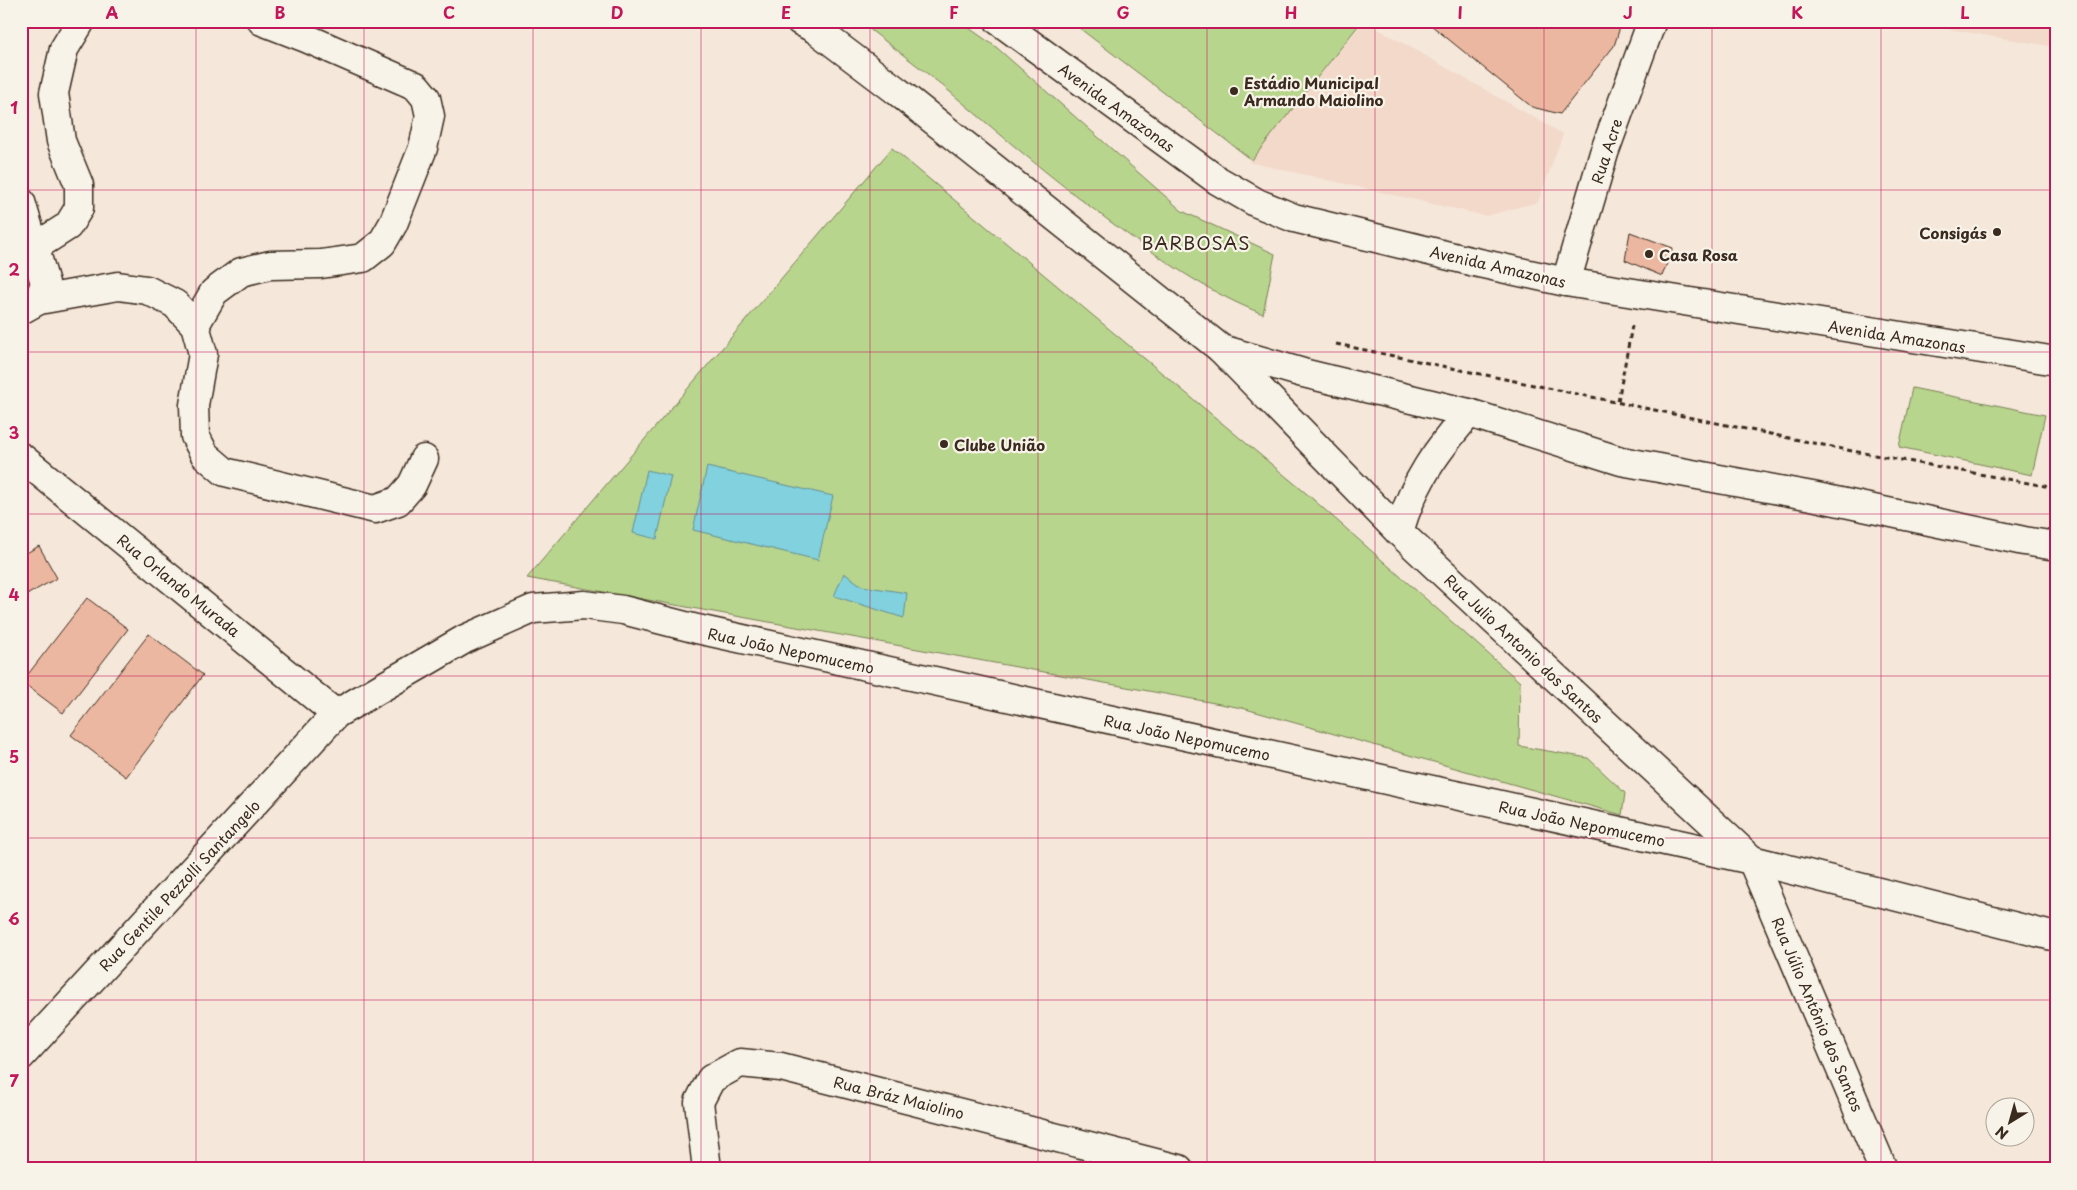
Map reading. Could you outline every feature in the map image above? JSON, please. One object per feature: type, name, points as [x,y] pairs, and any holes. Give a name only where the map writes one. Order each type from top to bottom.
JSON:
[{"type":"street","points":[[35,247],[68,226],[79,208],[79,185],[61,141],[54,93],[64,49],[81,21]]},
{"type":"street","points":[[196,325],[214,292],[240,272],[270,265],[321,264],[363,258],[382,243],[393,224],[413,173],[430,116],[426,98],[416,86],[314,41],[262,21]]},
{"type":"street","points":[[800,21],[815,29],[897,91],[1220,348],[1399,532]]},
{"type":"street","name":"Avenida Amazonas","points":[[999,21],[1218,180],[1257,203],[1294,218],[1470,261],[1566,282],[2056,361]]},
{"type":"street","name":"Rua Acre","points":[[1566,282],[1604,153],[1652,21]]},
{"type":"street","points":[[21,202],[45,283],[30,305]]},
{"type":"street","points":[[30,305],[118,286],[148,290],[175,304],[196,325],[203,354],[194,405],[195,436],[205,455],[225,472],[375,509],[398,501],[412,485],[424,459]]},
{"type":"street","points":[[1220,348],[1302,373],[1469,413],[1621,461],[1812,496],[2024,541],[2056,546]]},
{"type":"street","points":[[1399,532],[1405,509],[1415,486],[1444,442],[1469,413]]},
{"type":"street","name":"Rua Orlando Murada","points":[[21,457],[336,714]]},
{"type":"street","name":"Rua Julio Antonio dos Santos","points":[[1399,532],[1752,860]]},
{"type":"street","name":"Rua João Nepomucemo","points":[[336,714],[465,639],[533,610],[584,605],[623,610],[726,636],[1752,860],[2056,937]]},
{"type":"street","name":"Rua Gentile Pezzolli Santangelo","points":[[21,1056],[336,714]]},
{"type":"street","name":"Rua Júlio Antônio dos Santos","points":[[1752,860],[1883,1169]]},
{"type":"street","name":"Rua Bráz Maiolino","points":[[707,1169],[699,1102],[711,1079],[740,1063],[782,1067],[1179,1169]]},
{"type":"path","points":[[1618,401],[1633,319]]},
{"type":"path","points":[[1334,343],[1847,450],[2056,488]]},
{"type":"shaded area","points":[[1364,21],[1563,134],[1538,202],[1486,216],[1249,162]]},
{"type":"shaded area","points":[[1919,21],[2056,21],[2056,47],[1936,27]]},
{"type":"green space","points":[[859,21],[959,21],[996,47],[1182,211],[1275,254],[1263,314],[1202,284],[1126,233],[1066,188],[943,86]]},
{"type":"green space","name":"Estádio Municipal Armando Maiolino","points":[[1070,21],[1362,21],[1252,160]]},
{"type":"green space","name":"Clube União","points":[[892,148],[1307,494],[1520,682],[1519,746],[1588,758],[1625,793],[1622,815],[1242,708],[527,578]]},
{"type":"green space","points":[[1912,388],[2045,415],[2032,475],[1899,447]]},
{"type":"water","points":[[707,467],[833,496],[818,560],[693,530]]},
{"type":"water","points":[[647,470],[671,476],[657,539],[633,533]]},
{"type":"water","points":[[844,573],[862,586],[907,593],[904,618],[834,596]]},
{"type":"building","points":[[1426,21],[1622,21],[1614,46],[1560,114],[1532,107]]},
{"type":"building","name":"Casa Rosa","points":[[1630,232],[1673,248],[1662,276],[1625,260]]},
{"type":"building","points":[[39,546],[57,578],[21,598],[21,556]]},
{"type":"building","points":[[87,598],[128,629],[63,713],[22,682]]},
{"type":"building","points":[[149,634],[203,675],[126,777],[71,735]]},
{"type":"place","name":"Estádio Municipal Armando Maiolino","points":[[1234,91]]},
{"type":"place","name":"Consigás","points":[[1997,232]]},
{"type":"place","name":"Casa Rosa","points":[[1649,254]]},
{"type":"place","name":"Clube União","points":[[944,444]]},
{"type":"district","name":"BARBOSAS","points":[[1196,242]]}]
